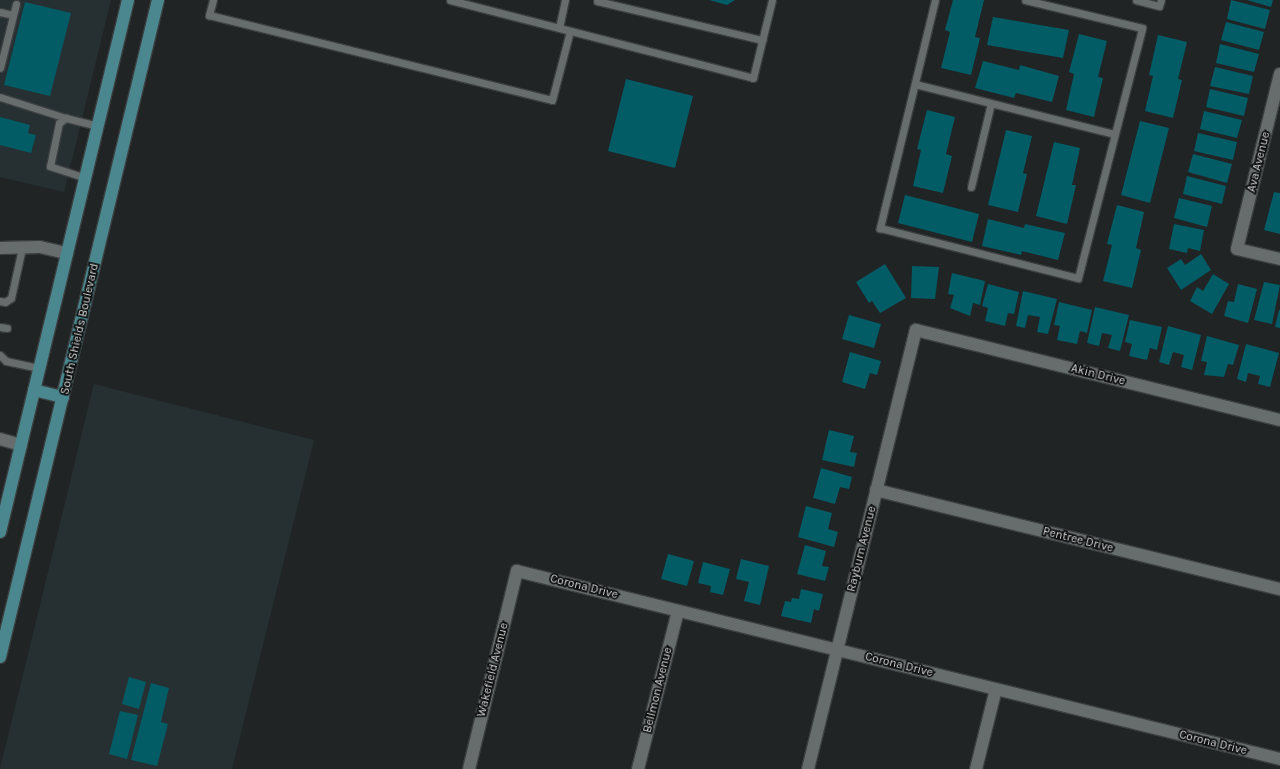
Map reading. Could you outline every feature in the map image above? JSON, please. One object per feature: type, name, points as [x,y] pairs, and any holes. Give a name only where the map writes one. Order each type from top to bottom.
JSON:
[{"type":"main road","points":[[0,532],[128,0]]},
{"type":"main road","name":"South Shields Boulevard","points":[[0,657],[158,0]]},
{"type":"main road","points":[[34,390],[63,397]]},
{"type":"street","name":"Ava Avenue","points":[[1280,74],[1276,107],[1237,249],[1280,260]]},
{"type":"street","points":[[0,248],[40,247],[67,253]]},
{"type":"street","name":"Akin Drive","points":[[916,330],[1280,420]]},
{"type":"street","name":"Rayburn Avenue","points":[[808,769],[916,330]]},
{"type":"street","points":[[0,439],[21,445]]},
{"type":"street","name":"Pentree Drive","points":[[876,490],[1280,590]]},
{"type":"street","name":"Corona Drive","points":[[517,571],[1280,760]]},
{"type":"street","name":"Wakefield Avenue","points":[[468,769],[517,571]]},
{"type":"street","name":"Bellmon Avenue","points":[[638,769],[678,610]]},
{"type":"street","points":[[976,769],[996,689]]},
{"type":"lane","points":[[213,0],[210,15],[552,100],[570,31]]},
{"type":"lane","points":[[450,0],[753,78],[772,0]]},
{"type":"lane","points":[[559,28],[565,0]]},
{"type":"lane","points":[[935,0],[880,228],[1078,278],[1142,28],[1025,0]]},
{"type":"lane","points":[[1136,0],[1159,6],[1161,0]]},
{"type":"lane","points":[[597,1],[762,40]]},
{"type":"lane","points":[[0,68],[16,4]]},
{"type":"lane","points":[[0,12],[13,15]]},
{"type":"lane","points":[[915,84],[1114,134]]},
{"type":"lane","points":[[0,97],[66,118],[98,126]]},
{"type":"lane","points":[[971,187],[991,103]]},
{"type":"lane","points":[[66,118],[59,123],[50,166],[86,178]]},
{"type":"lane","points":[[0,301],[5,302],[11,298],[22,248]]},
{"type":"lane","points":[[0,355],[6,361],[40,368]]},
{"type":"shaded area","points":[[0,0],[111,0],[64,192],[0,177]]},
{"type":"shaded area","points":[[94,384],[314,440],[232,769],[0,769]]},
{"type":"building","points":[[709,0],[735,0],[727,5]]},
{"type":"building","points":[[953,0],[984,0],[975,37],[980,38],[971,75],[941,68],[950,32],[945,30]]},
{"type":"building","points":[[1231,0],[1270,10],[1265,29],[1227,19]]},
{"type":"building","points":[[1247,0],[1273,0],[1271,7]]},
{"type":"building","points":[[25,2],[71,13],[50,96],[4,85]]},
{"type":"building","points":[[993,17],[1069,30],[1063,58],[987,45]]},
{"type":"building","points":[[1226,22],[1264,32],[1259,50],[1221,40]]},
{"type":"building","points":[[1079,34],[1107,41],[1098,77],[1103,78],[1094,117],[1066,110],[1074,74],[1069,72]]},
{"type":"building","points":[[1158,35],[1187,42],[1178,79],[1182,80],[1173,118],[1145,111],[1153,76],[1149,75]]},
{"type":"building","points":[[1220,44],[1259,54],[1254,72],[1216,63]]},
{"type":"building","points":[[983,61],[1019,70],[1020,65],[1059,76],[1052,102],[1016,93],[1014,98],[975,88]]},
{"type":"building","points":[[1215,67],[1253,76],[1249,94],[1210,86]]},
{"type":"building","points":[[626,79],[693,96],[675,168],[608,151]]},
{"type":"building","points":[[1210,89],[1248,98],[1244,116],[1206,107]]},
{"type":"building","points":[[927,110],[955,117],[946,154],[952,156],[943,193],[913,186],[921,150],[917,149]]},
{"type":"building","points":[[1204,111],[1242,120],[1237,138],[1200,129]]},
{"type":"building","points":[[0,117],[30,125],[28,133],[36,135],[31,153],[0,145]]},
{"type":"building","points":[[1140,121],[1169,128],[1150,203],[1121,195]]},
{"type":"building","points":[[1006,130],[1032,136],[1023,173],[1027,174],[1018,212],[988,205]]},
{"type":"building","points":[[1198,133],[1237,142],[1233,160],[1194,151]]},
{"type":"building","points":[[1054,142],[1080,148],[1072,185],[1076,185],[1067,224],[1036,216]]},
{"type":"building","points":[[1193,154],[1232,164],[1227,183],[1188,172]]},
{"type":"building","points":[[1187,176],[1226,186],[1222,204],[1183,194]]},
{"type":"building","points":[[1274,192],[1280,193],[1280,234],[1264,230]]},
{"type":"building","points":[[905,195],[979,214],[972,242],[898,223]]},
{"type":"building","points":[[1179,198],[1212,206],[1207,227],[1174,218]]},
{"type":"building","points":[[1117,205],[1144,212],[1136,248],[1141,250],[1132,288],[1103,281],[1112,245],[1107,244]]},
{"type":"building","points":[[988,219],[1024,228],[1025,224],[1065,233],[1058,260],[1022,251],[1021,255],[982,246]]},
{"type":"building","points":[[1174,224],[1204,230],[1200,251],[1188,248],[1187,253],[1169,249]]},
{"type":"building","points":[[1201,254],[1211,270],[1181,290],[1167,268],[1181,259],[1185,265]]},
{"type":"building","points":[[885,264],[906,298],[880,313],[872,301],[869,303],[856,282]]},
{"type":"building","points":[[912,266],[939,267],[935,299],[911,298]]},
{"type":"building","points":[[952,273],[985,281],[980,305],[973,303],[970,316],[950,308],[954,295],[948,294]]},
{"type":"building","points":[[1213,274],[1229,284],[1212,314],[1190,301],[1197,287],[1203,291]]},
{"type":"building","points":[[1264,282],[1280,285],[1272,324],[1254,320]]},
{"type":"building","points":[[988,284],[1019,292],[1014,314],[1008,313],[1005,326],[985,321],[988,308],[982,306]]},
{"type":"building","points":[[1238,284],[1257,289],[1248,323],[1224,316],[1228,301],[1234,302]]},
{"type":"building","points":[[1023,291],[1057,299],[1048,334],[1037,332],[1040,317],[1028,315],[1025,328],[1016,326]]},
{"type":"building","points":[[1059,302],[1092,310],[1087,333],[1080,331],[1077,344],[1057,340],[1060,326],[1054,325]]},
{"type":"building","points":[[1095,307],[1129,315],[1120,351],[1108,348],[1112,335],[1102,333],[1099,346],[1087,343]]},
{"type":"building","points":[[1280,310],[1280,328],[1275,327]]},
{"type":"building","points":[[849,315],[881,324],[874,348],[842,339]]},
{"type":"building","points":[[1130,320],[1162,327],[1157,350],[1150,348],[1147,360],[1129,356],[1132,344],[1125,342]]},
{"type":"building","points":[[1168,326],[1201,335],[1192,370],[1181,367],[1184,355],[1173,352],[1169,365],[1159,362]]},
{"type":"building","points":[[1207,336],[1239,345],[1233,365],[1228,364],[1224,377],[1204,375],[1207,362],[1201,361]]},
{"type":"building","points":[[1246,344],[1279,353],[1270,387],[1258,384],[1260,376],[1248,373],[1246,382],[1237,379]]},
{"type":"building","points":[[850,352],[881,361],[877,375],[870,373],[865,389],[842,382]]},
{"type":"building","points":[[829,430],[854,436],[850,452],[857,453],[854,467],[822,460]]},
{"type":"building","points":[[821,468],[852,477],[849,489],[840,487],[835,504],[813,498]]},
{"type":"building","points":[[806,506],[832,513],[828,529],[838,532],[834,547],[798,537]]},
{"type":"building","points":[[805,545],[826,551],[822,566],[829,567],[825,581],[797,574]]},
{"type":"building","points":[[668,554],[694,561],[687,586],[661,579]]},
{"type":"building","points":[[741,559],[769,566],[760,605],[744,601],[749,582],[736,579]]},
{"type":"building","points":[[703,562],[730,569],[723,595],[710,592],[711,586],[698,583]]},
{"type":"building","points":[[801,589],[823,594],[819,611],[814,609],[811,623],[781,616],[785,601],[791,602],[792,598],[799,599]]},
{"type":"building","points":[[129,677],[146,682],[139,709],[122,704]]},
{"type":"building","points":[[151,683],[169,688],[161,722],[168,724],[157,766],[131,760]]},
{"type":"building","points":[[120,711],[138,715],[127,759],[109,754]]}]
